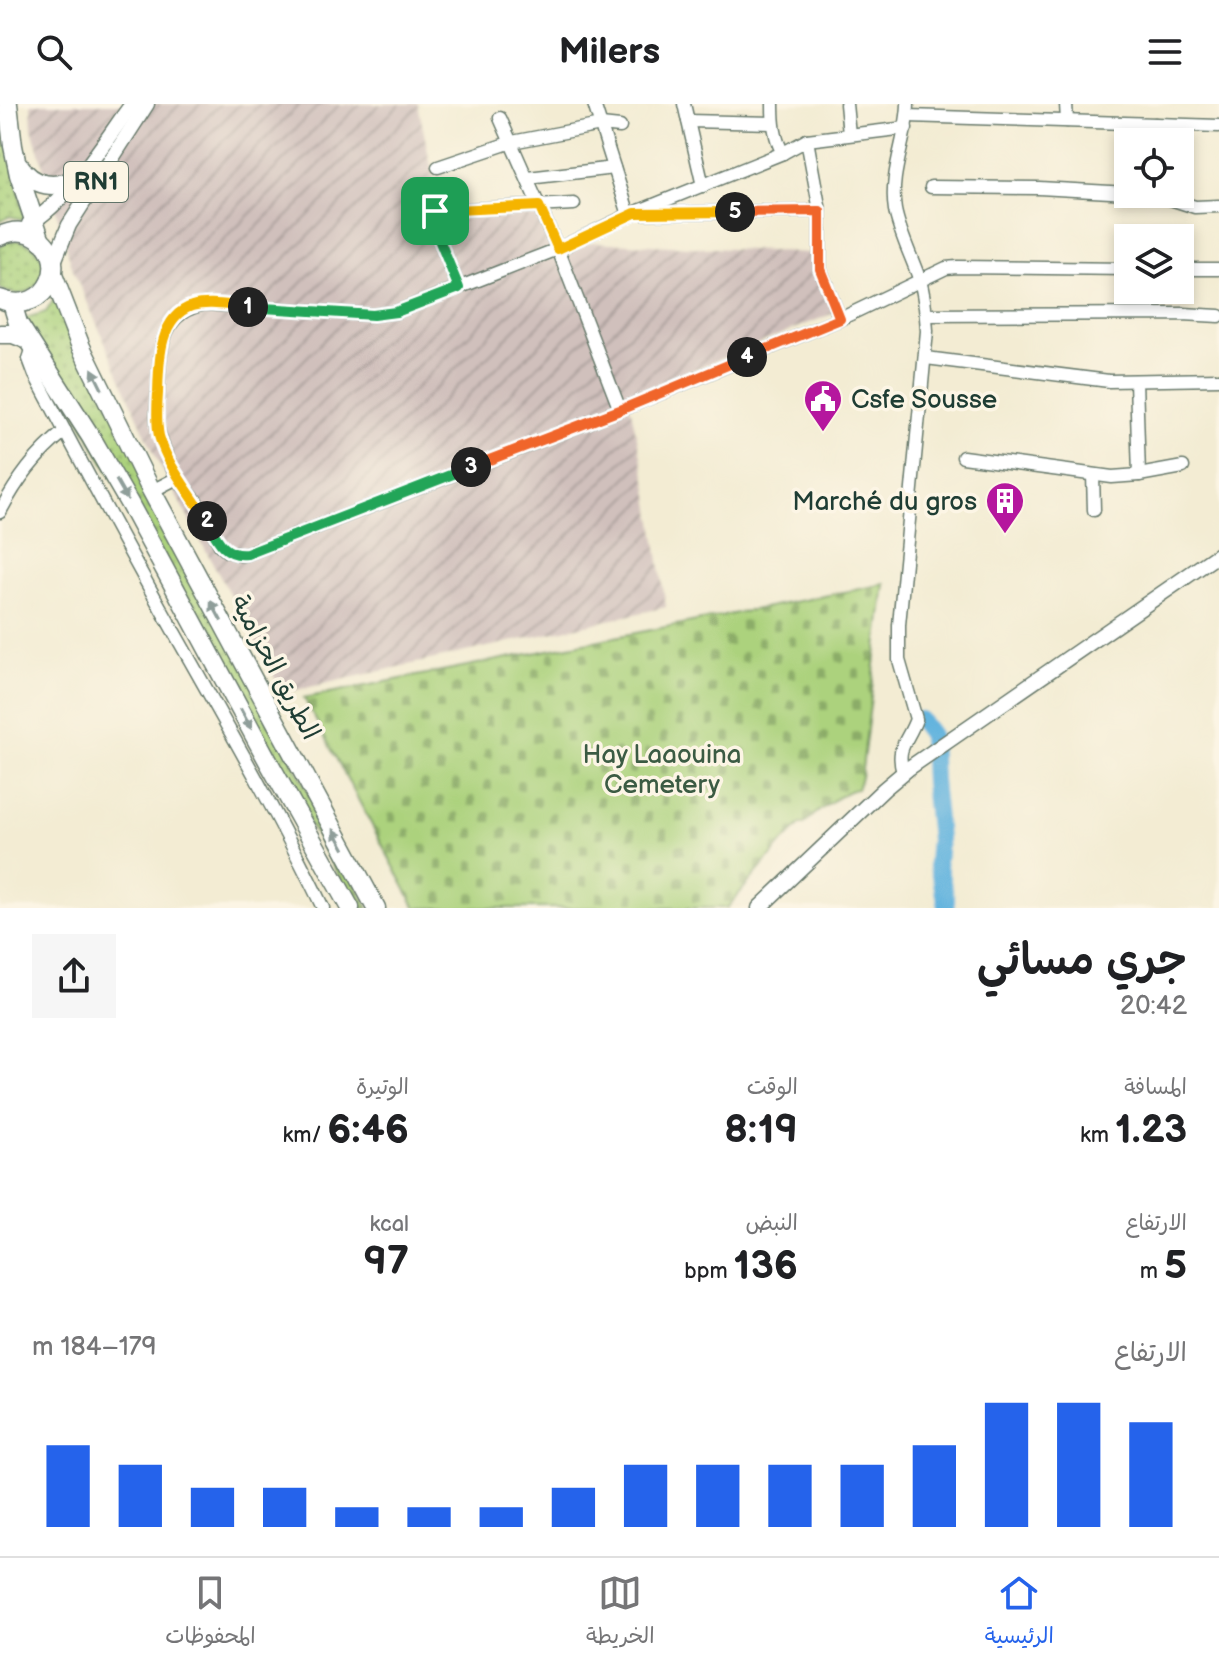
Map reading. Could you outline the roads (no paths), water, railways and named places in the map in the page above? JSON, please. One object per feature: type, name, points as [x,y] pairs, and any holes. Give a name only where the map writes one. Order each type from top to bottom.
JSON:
[{"type":"highway","points":[[8,104],[17,163],[41,241]]},
{"type":"highway","points":[[17,163],[28,177],[44,185],[62,185],[78,176]]},
{"type":"highway","name":"RN1","points":[[8,234],[25,232],[41,241]]},
{"type":"highway","name":"الطريق الحزامية","points":[[41,241],[47,247],[81,347],[152,491],[376,908]]},
{"type":"highway","name":"RN1","points":[[6,305],[33,300],[42,294],[49,285],[53,269]]},
{"type":"highway","name":"الطريق الحزامية","points":[[6,305],[91,437],[129,503],[350,908]]},
{"type":"highway","points":[[0,334],[13,334],[30,344]]},
{"type":"main road","name":"RN1","points":[[8,234],[34,220],[63,196],[132,104]]},
{"type":"main road","name":"RN1","points":[[53,269],[69,225],[147,104]]},
{"type":"main road","points":[[759,908],[906,771],[1219,554]]},
{"type":"street","points":[[594,104],[632,214]]},
{"type":"street","points":[[684,104],[703,186]]},
{"type":"street","points":[[773,104],[773,123],[783,153]]},
{"type":"street","points":[[846,104],[849,134]]},
{"type":"street","points":[[1004,104],[1005,119]]},
{"type":"street","points":[[1066,104],[1067,121]]},
{"type":"street","points":[[906,771],[899,762],[899,754],[916,719],[899,660],[899,625],[926,358],[926,315],[919,281],[904,244],[895,209],[896,162],[907,116]]},
{"type":"street","points":[[1114,269],[946,268],[840,319],[620,410],[241,555],[227,551],[220,545],[196,501],[177,478],[159,437],[161,347],[177,316],[190,307],[206,304],[373,315],[396,312],[558,249],[807,140],[849,134],[907,116],[1219,126]]},
{"type":"street","points":[[500,118],[558,249],[620,410]]},
{"type":"street","points":[[688,121],[773,123]]},
{"type":"street","points":[[438,167],[512,142],[601,125],[620,127]]},
{"type":"street","points":[[807,140],[820,211],[820,269],[840,319]]},
{"type":"street","points":[[528,178],[614,168]]},
{"type":"street","points":[[931,187],[1114,192]]},
{"type":"street","points":[[434,194],[436,232],[459,288]]},
{"type":"street","points":[[435,211],[574,204]]},
{"type":"street","points":[[1194,207],[1219,206]]},
{"type":"street","points":[[632,214],[820,211]]},
{"type":"street","points":[[1194,269],[1219,269]]},
{"type":"street","points":[[926,315],[1219,316]]},
{"type":"street","points":[[30,344],[31,366],[323,908]]},
{"type":"street","points":[[926,358],[1109,381],[1219,379]]},
{"type":"street","points":[[1136,381],[1139,475]]},
{"type":"street","points":[[0,512],[25,470],[43,449],[65,431]]},
{"type":"street","points":[[963,457],[1112,477],[1183,467]]},
{"type":"street","points":[[1093,475],[1094,510]]},
{"type":"street","points":[[152,491],[177,478]]},
{"type":"waterway","points":[[920,720],[931,735],[939,839],[937,863],[946,908]]},
{"type":"place","name":"Csfe Sousse","points":[[823,433]]},
{"type":"place","name":"Marché du gros","points":[[1005,535]]},
{"type":"park label","name":"Hay Laaouina Cemetery","points":[[662,769]]}]
